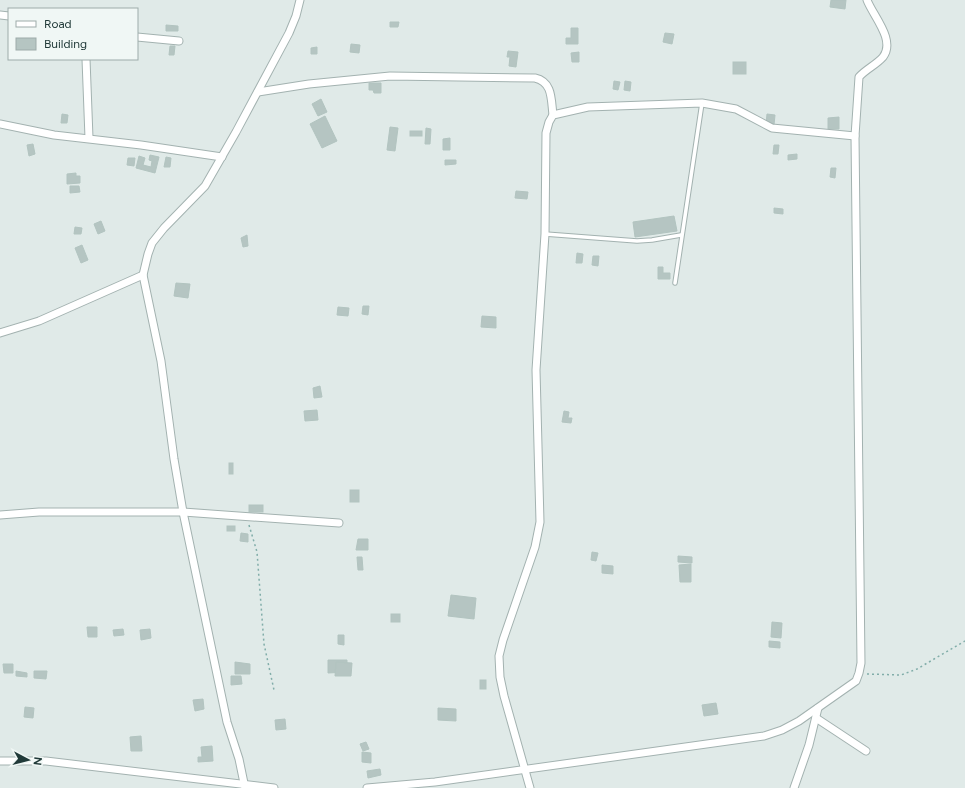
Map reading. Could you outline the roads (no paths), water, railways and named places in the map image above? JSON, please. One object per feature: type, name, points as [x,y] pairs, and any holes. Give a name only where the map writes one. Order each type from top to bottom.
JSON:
[{"type":"street","points":[[245,786],[239,759],[226,722],[183,512],[174,459],[161,361],[143,275],[152,244],[164,228],[205,186],[222,157],[289,33],[296,16],[300,0]]},
{"type":"street","points":[[367,788],[435,782],[649,751],[750,739],[782,730],[818,708],[851,685],[859,673],[855,136],[859,77],[882,58],[886,51],[887,42],[867,0]]},
{"type":"street","points":[[138,37],[179,41]]},
{"type":"street","points":[[86,60],[89,138]]},
{"type":"street","points":[[258,92],[309,84],[390,76],[535,78],[541,79],[548,86],[553,115],[546,133],[545,234],[536,370],[540,522],[535,547],[503,640],[499,656],[500,676],[504,696],[530,788]]},
{"type":"street","points":[[553,115],[588,107],[702,103],[736,109],[772,128],[855,136]]},
{"type":"street","points":[[0,124],[54,134],[222,157]]},
{"type":"street","points":[[0,333],[39,321],[143,275]]},
{"type":"street","points":[[0,516],[39,512],[183,512],[339,522]]},
{"type":"street","points":[[794,788],[809,745],[818,708]]},
{"type":"street","points":[[816,718],[866,751]]},
{"type":"street","points":[[0,761],[46,761],[245,786],[274,788]]},
{"type":"lane","points":[[675,283],[702,103]]},
{"type":"lane","points":[[545,234],[637,241],[681,235]]}]
